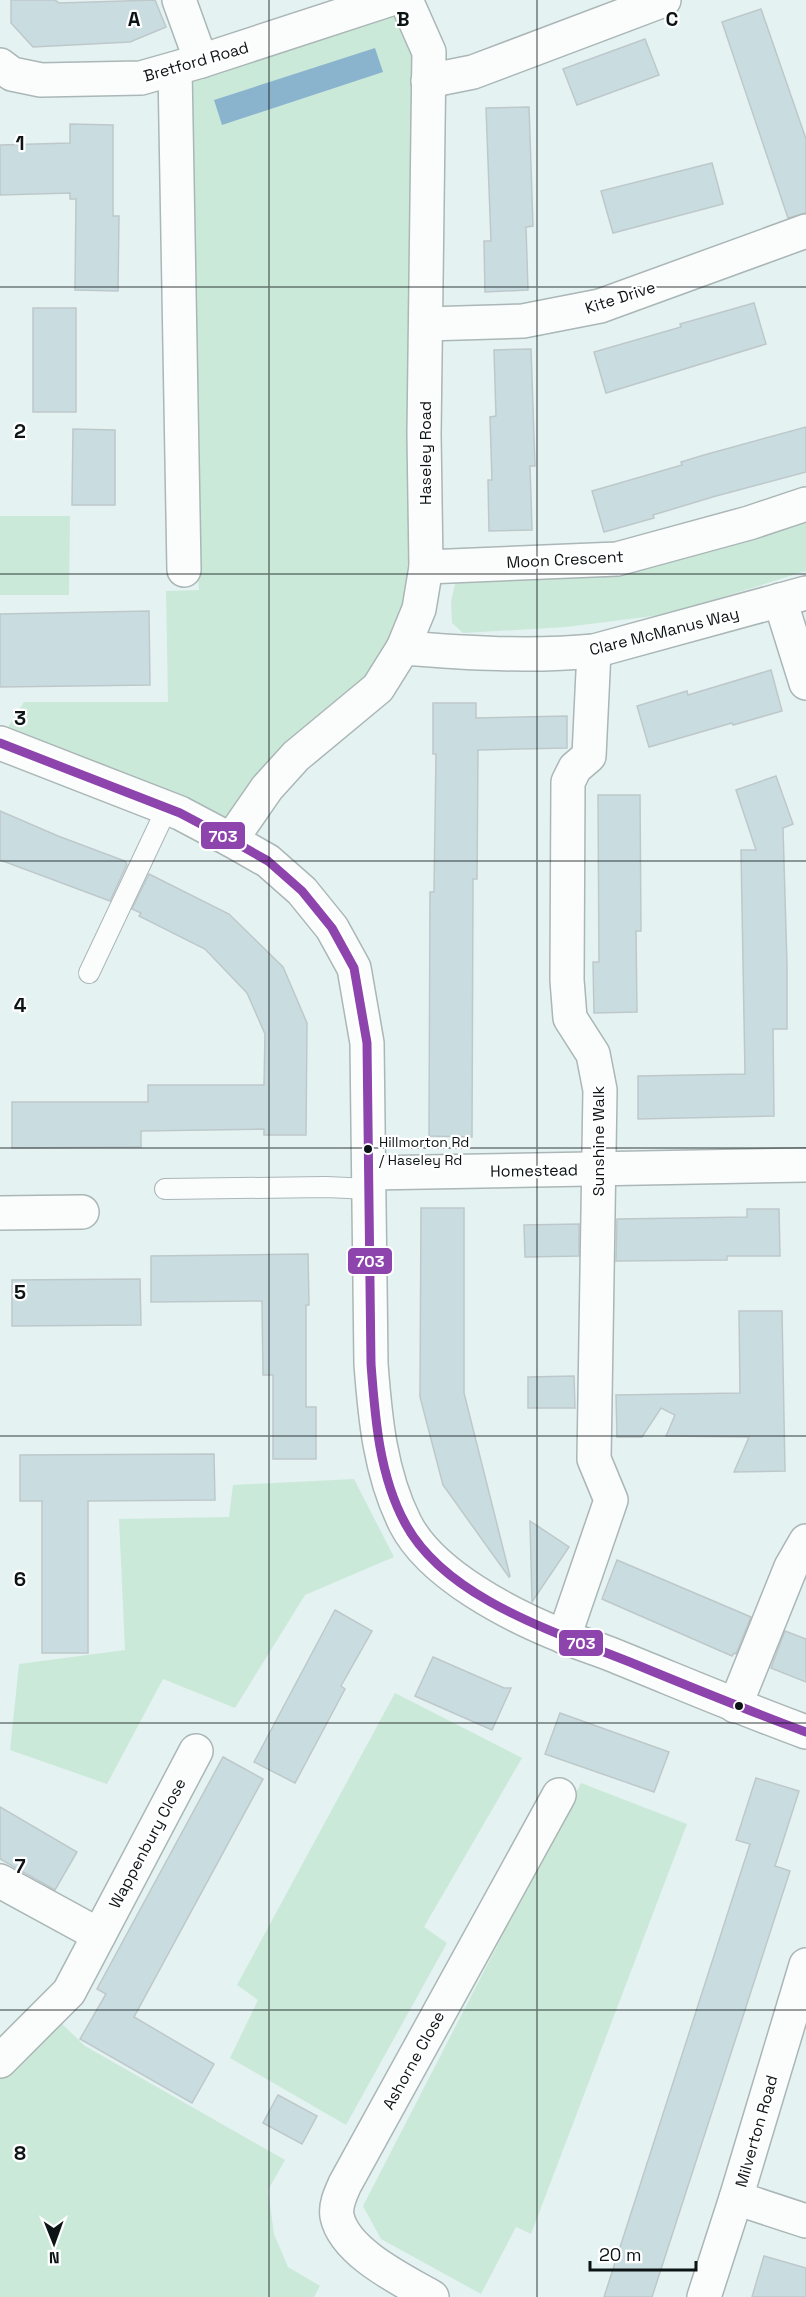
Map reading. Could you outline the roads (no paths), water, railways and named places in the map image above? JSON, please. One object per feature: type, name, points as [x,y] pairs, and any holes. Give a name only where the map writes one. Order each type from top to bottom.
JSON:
[{"type":"street","points":[[179,0],[188,65],[184,570]]},
{"type":"street","name":"Bretford Road","points":[[1,68],[12,74],[41,80],[141,78],[388,0]]},
{"type":"street","name":"Haseley Road","points":[[231,840],[267,788],[296,756],[378,688],[403,648],[419,609],[426,567],[429,52],[406,0]]},
{"type":"street","points":[[428,81],[473,72],[664,0]]},
{"type":"street","name":"Kite Drive","points":[[426,324],[523,321],[600,306],[806,231]]},
{"type":"street","name":"Moon Crescent","points":[[426,567],[617,559],[749,523],[806,504]]},
{"type":"street","name":"Clare McManus Way","points":[[403,648],[510,654],[594,651],[793,596],[806,682]]},
{"type":"street","name":"Sunshine Walk","points":[[564,1637],[611,1500],[594,1459],[600,1090],[593,1054],[570,1018],[567,980],[568,782],[575,768],[589,756],[594,651]]},
{"type":"street","points":[[0,743],[167,808],[268,861],[302,891],[332,928],[354,968],[367,1043],[371,1364],[374,1409],[390,1485],[405,1524],[423,1548],[450,1574],[484,1598],[564,1637],[806,1732]]},
{"type":"street","name":"Homestead","points":[[370,1181],[598,1169],[806,1165]]},
{"type":"street","points":[[0,1213],[82,1212]]},
{"type":"street","points":[[735,1706],[791,1567],[806,1541]]},
{"type":"street","name":"Wappenbury Close","points":[[0,2061],[69,1992],[196,1751]]},
{"type":"street","name":"Ashorne Close","points":[[432,2297],[360,2253],[337,2216],[338,2204],[345,2184],[560,1795]]},
{"type":"street","points":[[0,1881],[99,1935]]},
{"type":"street","name":"Milverton Road","points":[[704,2297],[806,1965]]},
{"type":"street","points":[[736,2198],[806,2221]]},
{"type":"lane","points":[[89,973],[167,808]]},
{"type":"lane","points":[[165,1189],[326,1187],[370,1181]]},
{"type":"water","points":[[375,48],[383,72],[222,125],[214,100]]},
{"type":"place","name":"Hillmorton Rd / Haseley Rd","points":[[368,1149]]}]
